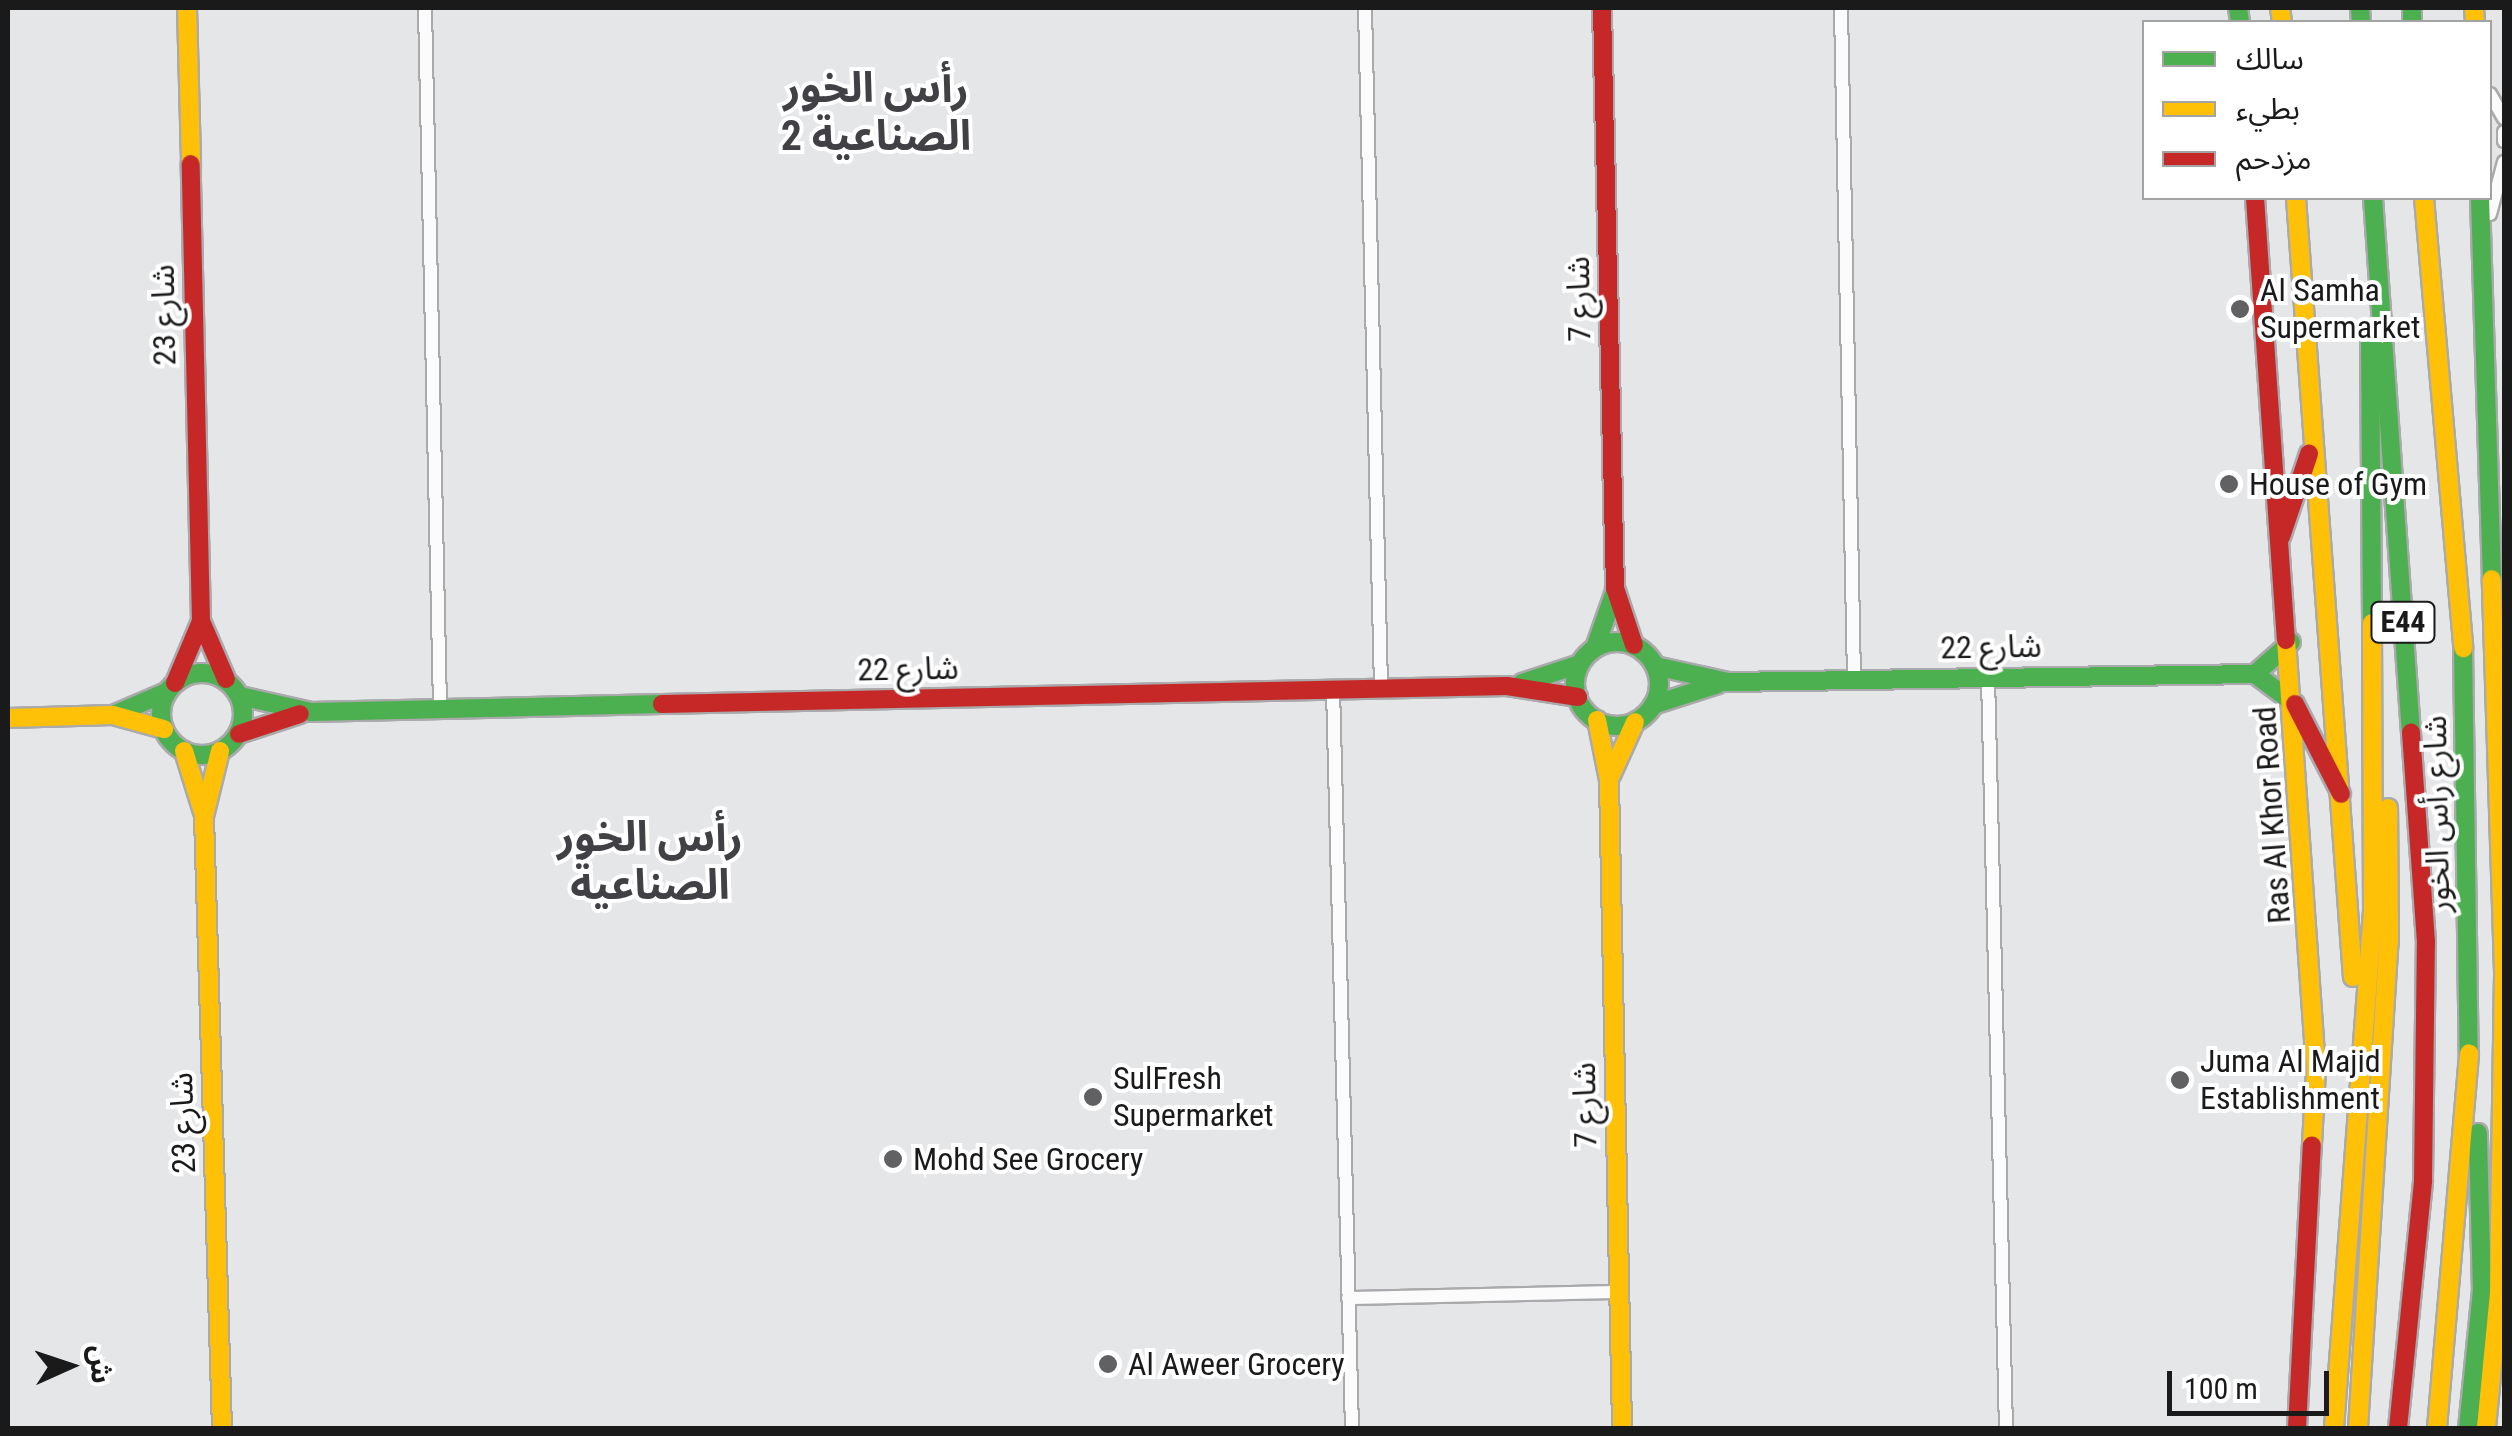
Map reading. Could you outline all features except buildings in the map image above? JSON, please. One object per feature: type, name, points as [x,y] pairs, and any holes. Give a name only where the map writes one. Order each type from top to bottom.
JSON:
[{"type":"main road","name":"شارع 23","points":[[187,8],[200,621],[226,679]]},
{"type":"main road","name":"شارع 7","points":[[1602,8],[1615,588],[1634,645]]},
{"type":"main road","name":"Ras Al Khor Road","points":[[2256,200],[2295,704],[2316,1070],[2298,1428]]},
{"type":"main road","points":[[2296,200],[2347,808],[2358,1028]]},
{"type":"main road","name":"شارع رأس الخور","points":[[2373,200],[2427,1006],[2423,1180],[2398,1428]]},
{"type":"main road","name":"شارع رأس الخور","points":[[2424,200],[2463,652],[2472,1022],[2437,1428]]},
{"type":"main road","points":[[2480,200],[2504,1000],[2499,1307],[2486,1428]]},
{"type":"main road","points":[[2334,1428],[2358,1028],[2373,911],[2376,683],[2369,347],[2380,302]]},
{"type":"main road","points":[[2282,537],[2308,471],[2311,371]]},
{"type":"main road","name":"شارع 7","points":[[1595,648],[1615,588]]},
{"type":"main road","name":"شارع 23","points":[[171,688],[200,621]]},
{"type":"main road","points":[[2290,642],[2256,674],[2295,704],[2347,808]]},
{"type":"main road","points":[[1634,645],[1655,666],[1654,705],[1635,722],[1609,780],[1596,720],[1578,697],[1580,664],[1595,648],[1634,645]]},
{"type":"main road","name":"شارع 22","points":[[1507,686],[1580,664]]},
{"type":"main road","name":"شارع 22","points":[[1655,666],[1728,682],[2256,674]]},
{"type":"main road","points":[[8,718],[112,715],[164,730],[184,751],[220,751],[238,734],[240,696],[226,679],[209,672],[112,715]]},
{"type":"main road","name":"شارع 22","points":[[1654,705],[1728,682]]},
{"type":"main road","points":[[2359,1420],[2390,917],[2376,683]]},
{"type":"main road","name":"شارع 22","points":[[240,696],[311,712],[1381,687],[1507,686],[1578,697]]},
{"type":"main road","points":[[164,730],[171,688]]},
{"type":"main road","name":"شارع 22","points":[[238,734],[311,712]]},
{"type":"main road","points":[[1596,720],[1635,722]]},
{"type":"main road","name":"شارع 23","points":[[184,751],[204,816],[222,1428]]},
{"type":"main road","name":"شارع 23","points":[[204,816],[220,751]]},
{"type":"main road","name":"شارع 7","points":[[1609,780],[1622,1428]]},
{"type":"main road","points":[[2468,1428],[2483,1265],[2472,1022]]},
{"type":"street","points":[[425,8],[440,708]]},
{"type":"street","points":[[1365,8],[1381,687]]},
{"type":"street","points":[[1841,8],[1854,680]]},
{"type":"street","points":[[2504,132],[2504,141]]},
{"type":"street","points":[[2492,192],[2504,162]]},
{"type":"street","points":[[2484,311],[2491,200]]},
{"type":"street","points":[[1988,677],[2006,1428]]},
{"type":"street","points":[[1333,689],[1352,1428]]},
{"type":"street","points":[[1348,1298],[1618,1292]]},
{"type":"traffic: fast","points":[[2238,8],[2240,20]]},
{"type":"traffic: fast","points":[[2360,8],[2361,20]]},
{"type":"traffic: fast","points":[[2412,8],[2412,20]]},
{"type":"traffic: fast","points":[[2373,200],[2411,733]]},
{"type":"traffic: fast","points":[[2480,200],[2492,579]]},
{"type":"traffic: fast","points":[[2370,333],[2372,623]]},
{"type":"traffic: fast","points":[[1595,648],[1614,594]]},
{"type":"traffic: fast","points":[[1617,642],[1633,645],[1652,661],[1659,684],[1656,700],[1640,719],[1617,726],[1601,723],[1582,707],[1575,684],[1578,668],[1594,649],[1617,642]]},
{"type":"traffic: fast","points":[[2255,674],[2291,642]]},
{"type":"traffic: fast","points":[[2463,648],[2469,1053]]},
{"type":"traffic: fast","points":[[1522,683],[1580,664]]},
{"type":"traffic: fast","points":[[1655,666],[1728,682],[2255,674],[2295,704]]},
{"type":"traffic: fast","points":[[202,673],[218,676],[231,685],[240,698],[243,714],[240,730],[231,743],[218,752],[202,755],[186,752],[173,743],[164,730],[161,714],[164,698],[173,685],[186,676],[202,673]]},
{"type":"traffic: fast","points":[[1653,705],[1718,684]]},
{"type":"traffic: fast","points":[[113,715],[167,692]]},
{"type":"traffic: fast","points":[[240,696],[311,712],[662,704]]},
{"type":"traffic: fast","points":[[2468,1428],[2482,1291],[2478,1133]]},
{"type":"traffic: slow","points":[[187,8],[191,164]]},
{"type":"traffic: slow","points":[[2280,8],[2282,20]]},
{"type":"traffic: slow","points":[[2474,8],[2475,20]]},
{"type":"traffic: slow","points":[[2296,200],[2353,977]]},
{"type":"traffic: slow","points":[[2424,200],[2463,648]]},
{"type":"traffic: slow","points":[[2486,1428],[2499,1293],[2504,971],[2492,579]]},
{"type":"traffic: slow","points":[[2334,1428],[2373,911],[2372,623]]},
{"type":"traffic: slow","points":[[2286,640],[2316,1070],[2312,1145]]},
{"type":"traffic: slow","points":[[8,718],[113,715],[164,729]]},
{"type":"traffic: slow","points":[[1597,720],[1609,780],[1622,1428]]},
{"type":"traffic: slow","points":[[1611,775],[1635,722]]},
{"type":"traffic: slow","points":[[184,751],[203,812]]},
{"type":"traffic: slow","points":[[220,751],[204,816],[222,1428]]},
{"type":"traffic: slow","points":[[2358,1428],[2389,942],[2388,808]]},
{"type":"traffic: slow","points":[[2437,1428],[2469,1053]]},
{"type":"traffic: jam","points":[[1602,8],[1615,588],[1634,645]]},
{"type":"traffic: jam","points":[[175,683],[201,621],[191,164]]},
{"type":"traffic: jam","points":[[2255,200],[2286,640]]},
{"type":"traffic: jam","points":[[2281,537],[2309,454]]},
{"type":"traffic: jam","points":[[201,621],[226,679]]},
{"type":"traffic: jam","points":[[662,704],[1507,686],[1578,697]]},
{"type":"traffic: jam","points":[[2295,704],[2341,794]]},
{"type":"traffic: jam","points":[[239,734],[300,714]]},
{"type":"traffic: jam","points":[[2398,1428],[2423,1180],[2426,942],[2411,733]]},
{"type":"traffic: jam","points":[[2297,1428],[2312,1145]]},
{"type":"place","name":"Al Samha Supermarket","points":[[2240,309]]},
{"type":"place","name":"House of Gym","points":[[2229,484]]},
{"type":"place","name":"Juma Al Majid Establishment","points":[[2180,1080]]},
{"type":"place","name":"SulFresh Supermarket","points":[[1093,1097]]},
{"type":"place","name":"Mohd See Grocery","points":[[893,1159]]},
{"type":"place","name":"Al Aweer Grocery","points":[[1108,1364]]},
{"type":"district","name":"رأس الخور الصناعية 2","points":[[876,112]]},
{"type":"district","name":"رأس الخور الصناعية","points":[[650,861]]}]
